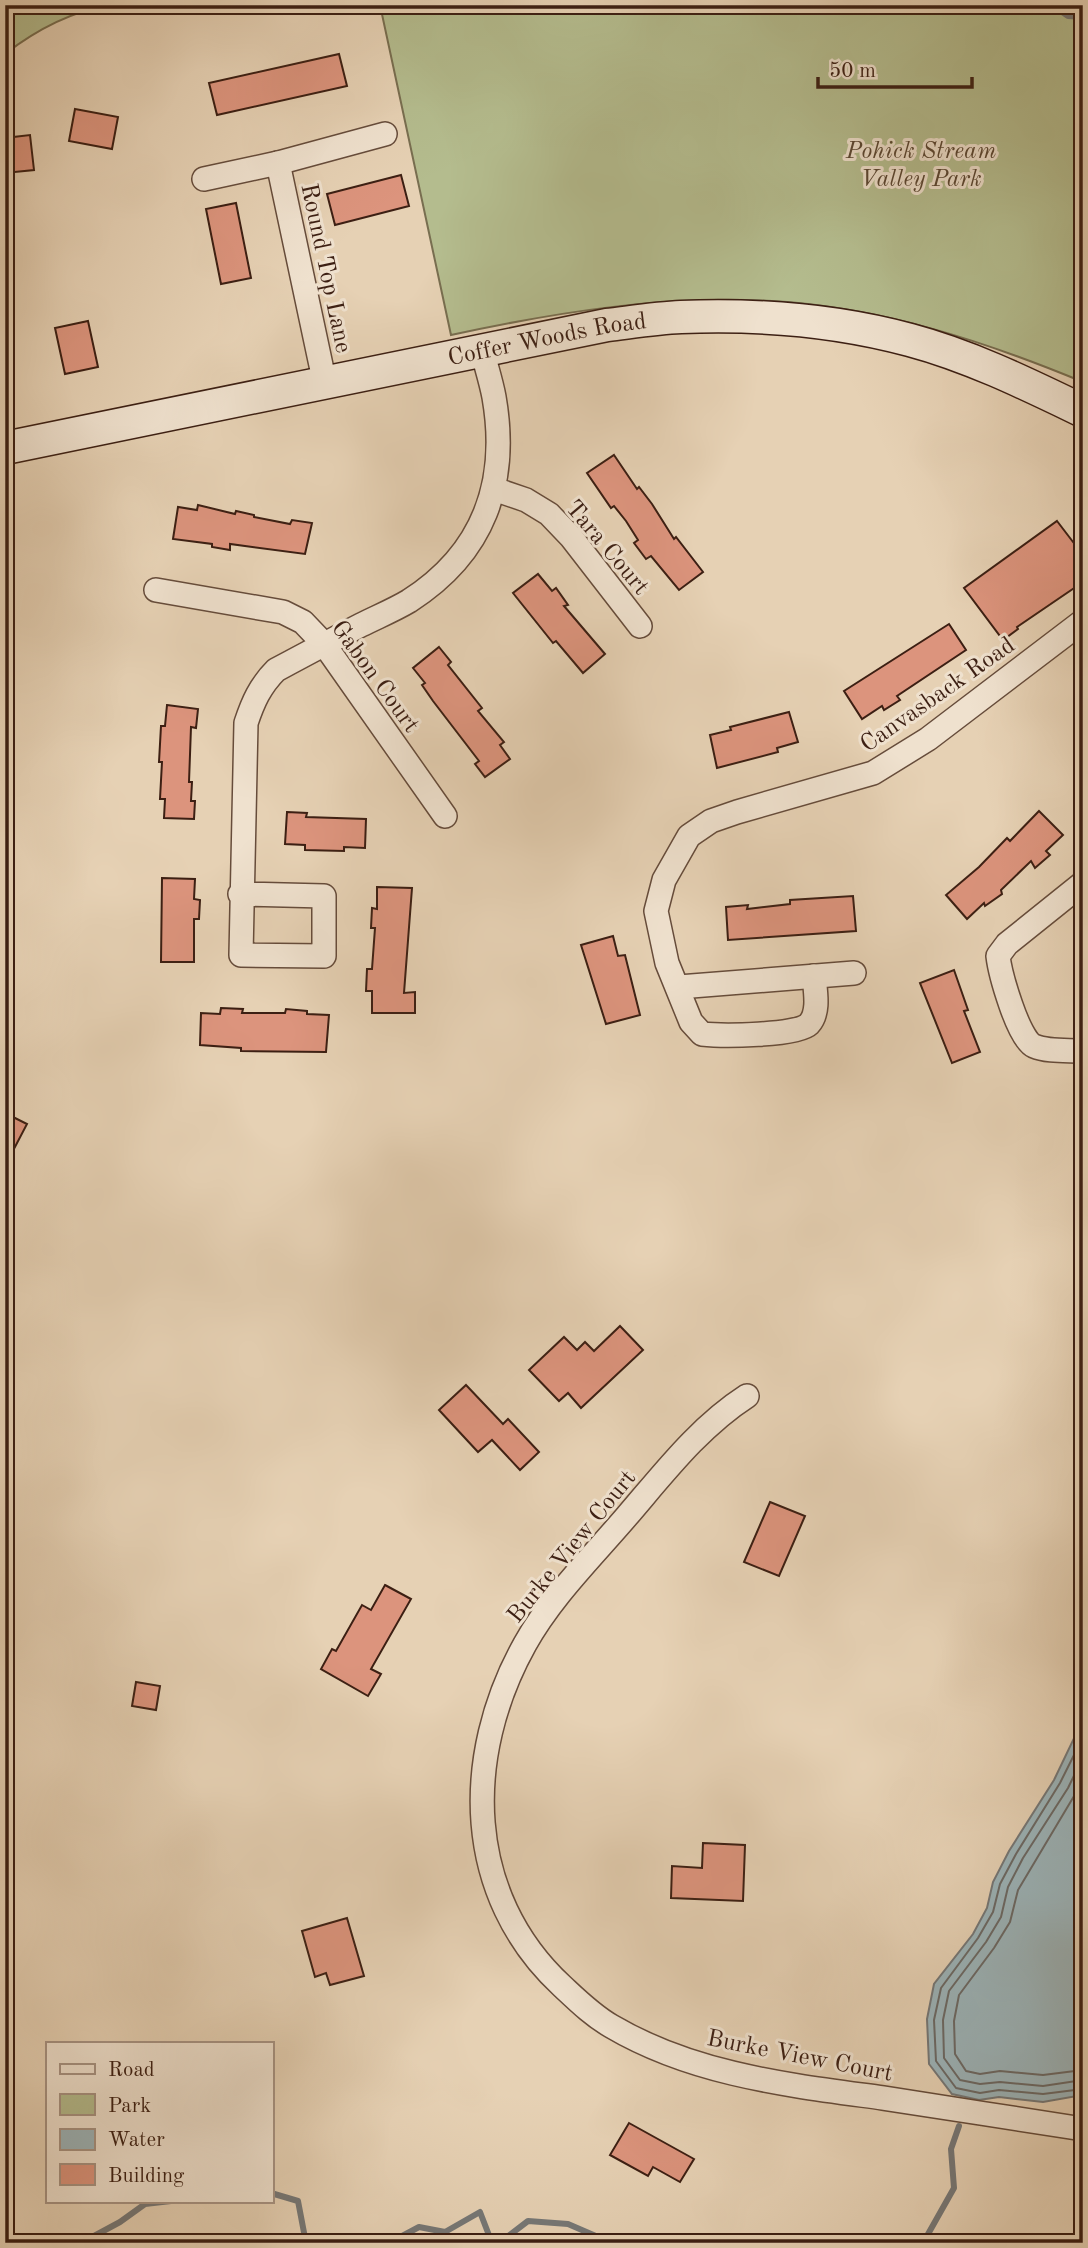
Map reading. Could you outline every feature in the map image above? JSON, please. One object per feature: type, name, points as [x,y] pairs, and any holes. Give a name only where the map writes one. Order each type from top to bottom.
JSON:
[{"type":"street","name":"Round Top Lane","points":[[204,179],[278,163],[385,134]]},
{"type":"street","name":"Round Top Lane","points":[[278,163],[325,384]]},
{"type":"street","name":"Coffer Woods Road","points":[[5,448],[607,325],[679,317],[769,318],[832,324],[910,340],[958,355],[1083,411]]},
{"type":"street","points":[[240,894],[324,896],[324,956],[241,955],[240,894],[246,723],[263,682],[276,670],[409,601],[464,555],[494,489],[498,434],[494,397],[482,350]]},
{"type":"street","name":"Tara Court","points":[[494,489],[526,500],[549,514],[640,626]]},
{"type":"street","name":"Gabon Court","points":[[156,590],[283,612],[303,622],[324,644],[445,816]]},
{"type":"street","name":"Canvasback Road","points":[[814,976],[816,1010],[810,1023],[798,1031],[702,1034],[691,1022],[667,963],[656,911],[664,880],[690,836],[711,821],[737,812],[873,774],[928,739],[1083,621]]},
{"type":"street","points":[[1083,884],[1007,944],[998,956],[1023,1035],[1030,1045],[1045,1049],[1083,1051]]},
{"type":"street","points":[[679,987],[854,972]]},
{"type":"street","name":"Burke View Court","points":[[747,1396],[722,1413],[670,1467],[561,1594],[539,1621],[524,1646],[498,1709],[489,1743],[481,1819],[487,1859],[497,1893],[512,1926],[547,1972],[585,2008],[608,2025],[672,2055],[741,2076],[1083,2129]]},
{"type":"green space","points":[[5,5],[109,5],[54,23],[5,54]]},
{"type":"green space","name":"Pohick Stream Valley Park","points":[[380,5],[1083,5],[1083,382],[1008,353],[931,328],[852,310],[772,301],[691,301],[611,307],[451,335]]},
{"type":"water","points":[[1083,1713],[1083,2095],[1043,2102],[999,2097],[979,2100],[952,2094],[929,2064],[927,2019],[934,1984],[973,1934],[987,1908],[993,1882],[1009,1851],[1054,1780],[1078,1730]]},
{"type":"building","points":[[339,54],[347,86],[217,115],[209,83]]},
{"type":"building","points":[[75,109],[118,117],[112,149],[69,141]]},
{"type":"building","points":[[30,135],[34,170],[5,173],[5,138]]},
{"type":"building","points":[[401,175],[409,206],[335,225],[327,194]]},
{"type":"building","points":[[236,203],[251,278],[221,284],[206,209]]},
{"type":"building","points":[[88,321],[98,367],[65,374],[55,328]]},
{"type":"building","points":[[614,455],[637,489],[639,487],[652,504],[674,539],[676,537],[703,572],[679,590],[651,556],[646,559],[634,543],[638,540],[626,521],[614,506],[611,508],[587,473]]},
{"type":"building","points":[[198,505],[290,524],[292,520],[312,523],[305,554],[230,544],[230,550],[212,547],[212,544],[173,539],[178,507],[197,510]]},
{"type":"building","points":[[1057,521],[1083,555],[1083,582],[1017,627],[1018,629],[1003,640],[964,588]]},
{"type":"building","points":[[538,574],[552,591],[556,588],[568,605],[564,606],[605,654],[583,673],[556,641],[553,643],[513,593]]},
{"type":"building","points":[[949,624],[966,650],[897,696],[900,700],[884,710],[882,706],[862,719],[844,691]]},
{"type":"building","points":[[439,647],[451,662],[448,665],[482,708],[478,711],[504,742],[500,745],[510,759],[485,777],[475,764],[479,761],[433,701],[422,685],[425,683],[413,668]]},
{"type":"building","points":[[167,705],[198,709],[196,728],[191,727],[189,782],[192,782],[191,801],[195,801],[194,819],[164,818],[165,799],[160,799],[162,762],[159,762],[161,726],[165,726]]},
{"type":"building","points":[[789,712],[798,742],[777,748],[778,752],[717,768],[710,735]]},
{"type":"building","points":[[1039,811],[1063,835],[1046,851],[1050,855],[1035,868],[1031,861],[1001,890],[1002,894],[985,906],[984,903],[967,919],[946,895],[1007,838],[1010,841]]},
{"type":"building","points":[[287,812],[307,813],[306,817],[366,819],[365,848],[344,847],[344,851],[305,850],[305,845],[285,844]]},
{"type":"building","points":[[162,878],[195,879],[194,899],[200,900],[199,919],[194,919],[194,962],[161,962]]},
{"type":"building","points":[[377,887],[412,888],[404,993],[415,992],[415,1013],[372,1013],[372,991],[366,991],[367,969],[372,969],[375,928],[371,928],[372,908],[377,909]]},
{"type":"building","points":[[853,896],[856,931],[728,940],[726,907],[748,905],[747,909],[790,904],[790,900]]},
{"type":"building","points":[[613,936],[618,956],[625,955],[640,1015],[606,1024],[581,945]]},
{"type":"building","points":[[954,970],[968,1010],[964,1011],[980,1052],[952,1063],[920,983]]},
{"type":"building","points":[[221,1008],[243,1009],[242,1013],[285,1013],[286,1009],[329,1015],[326,1052],[241,1051],[241,1048],[200,1045],[201,1013],[220,1014]]},
{"type":"building","points":[[5,1113],[27,1124],[5,1166]]},
{"type":"building","points":[[620,1326],[643,1350],[581,1408],[568,1393],[559,1401],[529,1370],[564,1337],[577,1350],[585,1342],[594,1351]]},
{"type":"building","points":[[466,1385],[503,1424],[508,1419],[539,1452],[520,1470],[492,1440],[478,1452],[439,1410]]},
{"type":"building","points":[[770,1502],[805,1516],[779,1576],[744,1562]]},
{"type":"building","points":[[385,1585],[411,1599],[371,1669],[381,1674],[368,1696],[321,1669],[332,1649],[336,1651],[362,1605],[371,1610]]},
{"type":"building","points":[[136,1682],[160,1686],[156,1710],[132,1706]]},
{"type":"building","points":[[703,1843],[745,1845],[743,1901],[671,1898],[672,1866],[702,1868]]},
{"type":"building","points":[[347,1918],[364,1976],[330,1985],[326,1973],[315,1977],[302,1931]]},
{"type":"building","points":[[629,2123],[694,2159],[680,2182],[653,2167],[648,2176],[610,2155]]},
{"type":"waterway","points":[[1052,5],[1068,16],[1083,17]]},
{"type":"waterway","points":[[923,2243],[954,2188],[951,2149],[959,2126]]},
{"type":"waterway","points":[[273,2194],[298,2201],[306,2243]]},
{"type":"waterway","points":[[81,2243],[120,2222],[145,2204],[162,2202]]},
{"type":"waterway","points":[[389,2243],[419,2227],[445,2232],[480,2212],[492,2243]]},
{"type":"waterway","points":[[499,2243],[528,2221],[568,2224],[612,2243]]},
{"type":"waterway","points":[[330,2243],[341,2243]]}]
